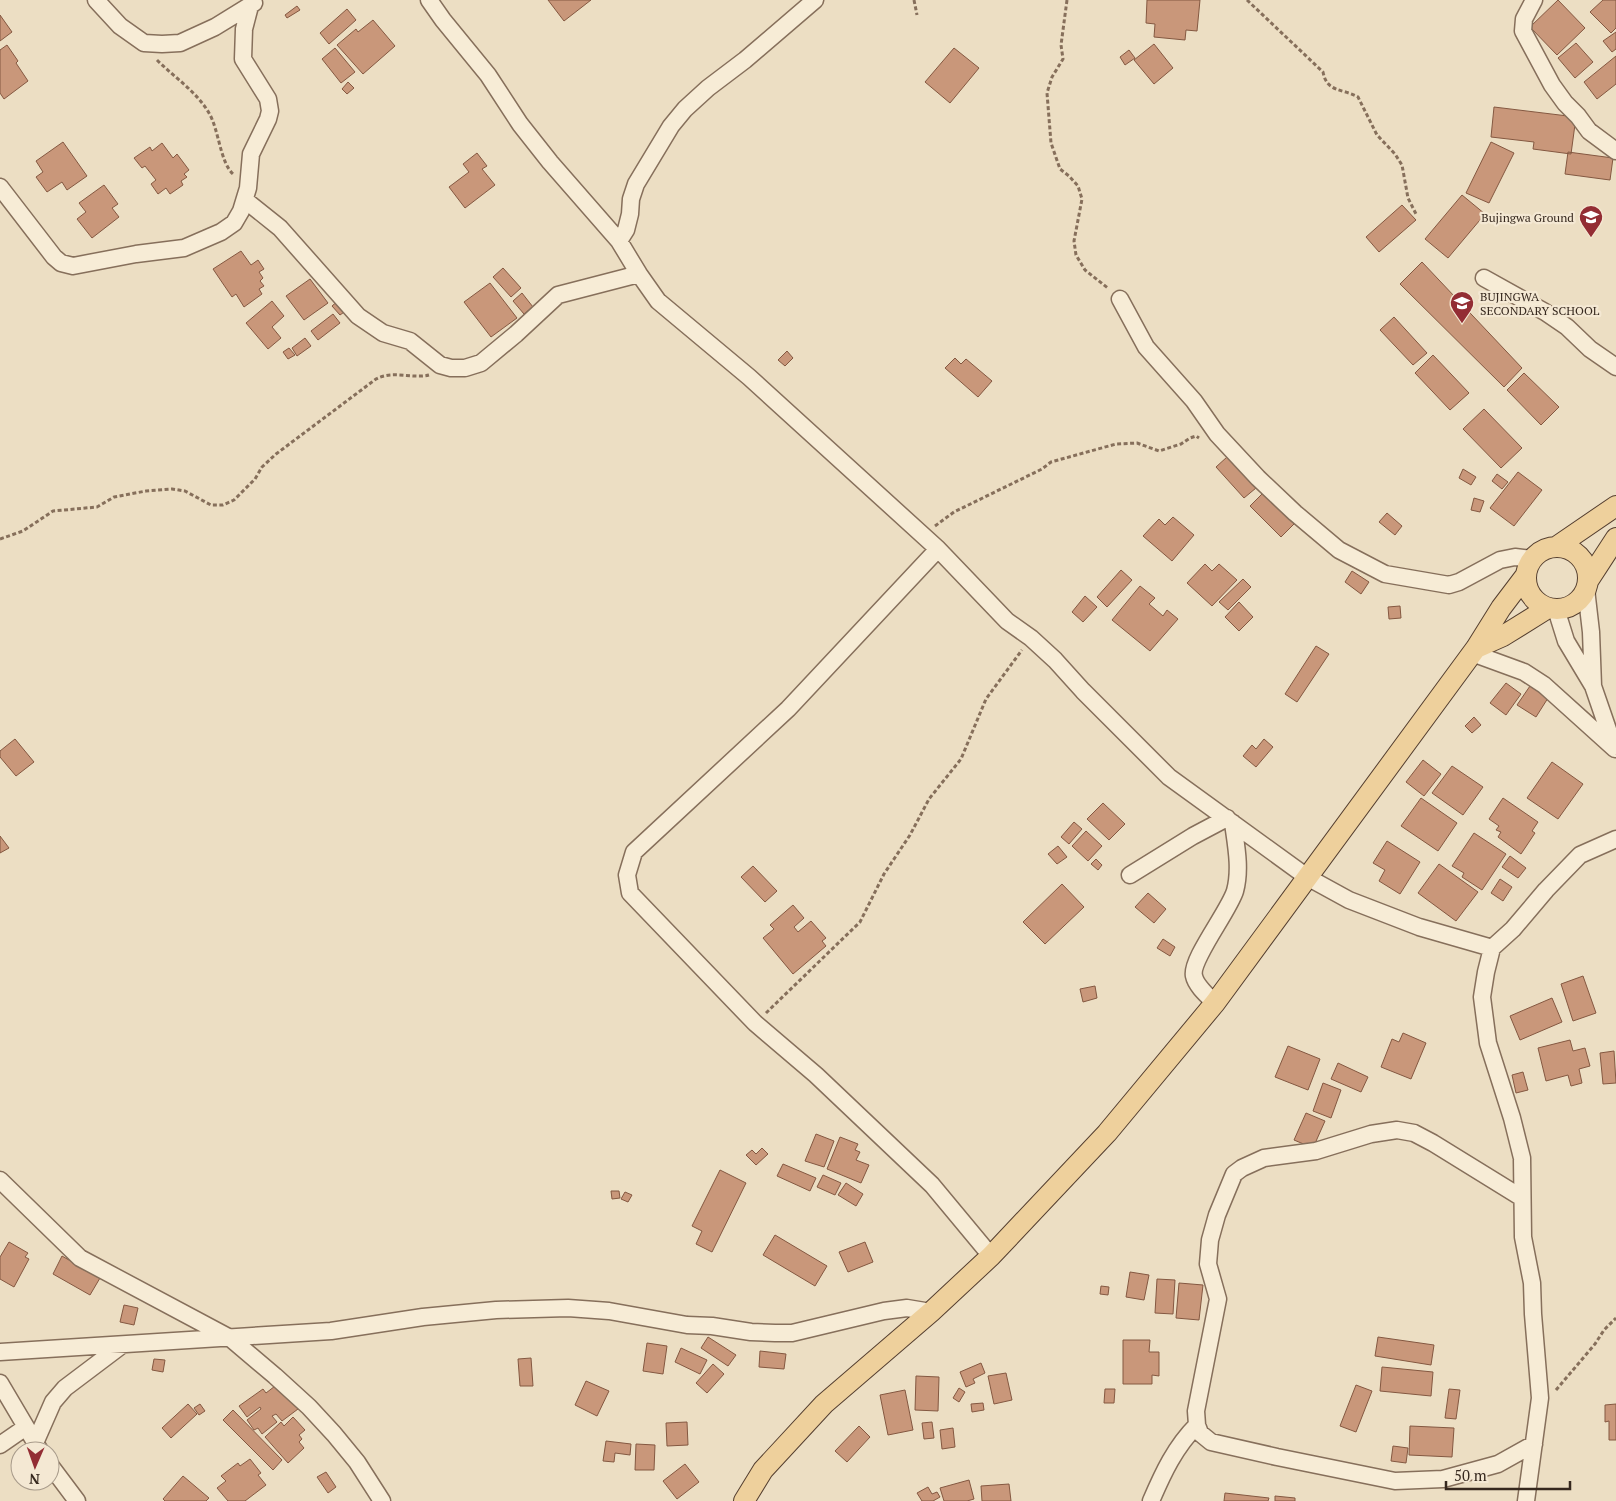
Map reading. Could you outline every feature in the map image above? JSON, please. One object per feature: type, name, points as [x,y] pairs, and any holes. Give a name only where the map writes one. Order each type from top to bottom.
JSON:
[{"type":"main road","points":[[744,1501],[763,1470],[824,1404],[931,1312],[990,1256],[1107,1133],[1215,1003],[1474,651],[1539,553],[1556,547],[1616,506]]},
{"type":"main road","points":[[1529,567],[1526,584],[1534,599],[1552,608],[1565,608],[1581,598],[1616,538]]},
{"type":"main road","points":[[1556,547],[1573,552],[1580,557],[1585,564],[1587,585]]},
{"type":"main road","points":[[1474,651],[1552,608]]},
{"type":"street","points":[[96,0],[120,26],[144,43],[180,43],[215,27],[254,3]]},
{"type":"street","points":[[429,0],[488,75],[520,124],[619,242],[658,301],[749,377],[938,549],[1007,620],[1031,638],[1054,660],[1169,777],[1307,877],[1349,900],[1418,927],[1492,948]]},
{"type":"street","points":[[619,242],[626,230],[631,199],[636,184],[671,126],[685,109],[708,88],[746,60],[815,0]]},
{"type":"street","points":[[1534,0],[1524,19],[1523,30],[1552,85],[1589,131],[1616,151]]},
{"type":"street","points":[[0,186],[54,257],[61,263],[73,266],[136,254],[184,248],[222,232],[234,222],[242,211],[247,194],[251,154],[270,111],[268,99],[243,58],[244,29],[254,3]]},
{"type":"street","points":[[247,194],[280,228],[358,316],[383,333],[410,341],[440,364],[451,368],[465,368],[481,363],[558,295],[639,274]]},
{"type":"street","points":[[1484,278],[1545,312],[1566,327],[1590,349],[1616,367]]},
{"type":"street","points":[[1120,299],[1146,347],[1194,402],[1217,434],[1270,490],[1338,550],[1385,574],[1449,585],[1460,582],[1500,560],[1515,557],[1529,567]]},
{"type":"street","points":[[938,549],[788,709],[634,852],[627,875],[630,893],[755,1023],[816,1075],[932,1185],[990,1256]]},
{"type":"street","points":[[1587,585],[1593,686]]},
{"type":"street","points":[[1552,608],[1566,641],[1610,714],[1616,750]]},
{"type":"street","points":[[1474,651],[1524,672],[1544,685],[1616,750]]},
{"type":"street","points":[[1130,875],[1193,836],[1230,820]]},
{"type":"street","points":[[1215,1003],[1198,984],[1193,970],[1208,937],[1220,921],[1234,892],[1238,864],[1230,820]]},
{"type":"street","points":[[1526,1501],[1540,1398],[1532,1284],[1523,1237],[1522,1158],[1512,1118],[1488,1043],[1482,997],[1492,948],[1513,929],[1546,890],[1580,855],[1616,839]]},
{"type":"street","points":[[1522,1198],[1433,1142],[1414,1133],[1397,1130],[1371,1134],[1316,1151],[1264,1158],[1242,1168],[1234,1174],[1217,1215],[1210,1240],[1208,1264],[1218,1299],[1196,1411],[1200,1434],[1211,1442],[1277,1458],[1395,1481],[1443,1479],[1498,1464],[1534,1444]]},
{"type":"street","points":[[0,1180],[80,1258],[230,1338],[289,1389],[334,1434],[358,1462],[382,1501]]},
{"type":"street","points":[[0,1352],[331,1331],[423,1317],[496,1310],[568,1308],[609,1311],[687,1325],[775,1333],[792,1333],[907,1308],[931,1312]]},
{"type":"street","points":[[40,1441],[53,1402],[65,1388],[122,1345]]},
{"type":"street","points":[[0,1383],[34,1441]]},
{"type":"street","points":[[1152,1501],[1164,1469],[1180,1444],[1197,1425]]},
{"type":"street","points":[[0,1444],[26,1427]]},
{"type":"street","points":[[60,1478],[77,1501]]},
{"type":"path","points":[[914,0],[917,15]]},
{"type":"path","points":[[1067,0],[1061,45],[1063,59],[1052,77],[1047,93],[1051,143],[1060,169],[1078,186],[1082,198],[1074,241],[1076,255],[1085,270],[1120,299]]},
{"type":"path","points":[[1247,0],[1323,72],[1325,82],[1329,87],[1358,97],[1378,135],[1402,165],[1408,198],[1417,216]]},
{"type":"path","points":[[144,43],[154,57],[197,96],[215,125],[228,170],[247,194]]},
{"type":"path","points":[[0,539],[23,531],[53,511],[97,507],[114,497],[146,491],[172,489],[185,491],[211,505],[223,505],[234,500],[255,479],[262,467],[276,454],[376,379],[385,376],[420,377],[451,368]]},
{"type":"path","points":[[921,534],[944,521],[954,512],[1042,470],[1051,462],[1116,444],[1137,443],[1159,451],[1181,444],[1196,436],[1201,438]]},
{"type":"path","points":[[755,1023],[860,922],[884,874],[910,835],[930,799],[961,759],[986,699],[1031,638]]},
{"type":"path","points":[[1554,1392],[1616,1318]]},
{"type":"building","points":[[548,0],[591,0],[564,21]]},
{"type":"building","points":[[1147,0],[1200,0],[1197,31],[1186,30],[1185,40],[1154,37],[1155,24],[1146,23]]},
{"type":"building","points":[[1558,0],[1585,28],[1557,55],[1530,27]]},
{"type":"building","points":[[1603,0],[1616,0],[1616,28],[1611,33],[1590,12]]},
{"type":"building","points":[[297,6],[300,10],[287,18],[285,15]]},
{"type":"building","points":[[347,9],[356,20],[329,44],[320,33]]},
{"type":"building","points":[[0,15],[12,32],[0,41]]},
{"type":"building","points":[[373,20],[395,46],[363,74],[337,45],[356,29],[358,32]]},
{"type":"building","points":[[1616,32],[1616,49],[1612,52],[1603,41]]},
{"type":"building","points":[[1576,43],[1593,62],[1575,78],[1558,58]]},
{"type":"building","points":[[1154,44],[1173,68],[1154,84],[1134,60]]},
{"type":"building","points":[[7,45],[28,81],[4,99],[0,93],[0,50]]},
{"type":"building","points":[[335,48],[355,72],[341,83],[322,59]]},
{"type":"building","points":[[954,48],[979,68],[950,103],[925,82]]},
{"type":"building","points":[[1129,50],[1135,58],[1125,65],[1120,57]]},
{"type":"building","points":[[1616,56],[1616,84],[1597,99],[1584,82]]},
{"type":"building","points":[[348,82],[354,88],[347,94],[342,89]]},
{"type":"building","points":[[1494,107],[1576,117],[1571,154],[1533,149],[1534,142],[1491,137]]},
{"type":"building","points":[[63,142],[87,176],[67,190],[62,182],[47,192],[36,177],[43,172],[36,161]]},
{"type":"building","points":[[1491,142],[1514,153],[1489,203],[1466,193]]},
{"type":"building","points":[[162,143],[173,158],[177,154],[189,170],[184,174],[187,177],[181,181],[183,185],[170,194],[166,188],[158,194],[151,184],[156,180],[145,166],[142,168],[134,158],[150,147],[152,151]]},
{"type":"building","points":[[1568,152],[1613,158],[1610,180],[1565,174]]},
{"type":"building","points":[[477,153],[487,166],[482,169],[495,185],[465,208],[449,187],[469,172],[463,164]]},
{"type":"building","points":[[104,185],[118,204],[112,208],[119,217],[92,238],[77,219],[86,212],[79,203]]},
{"type":"building","points":[[1462,195],[1485,214],[1448,258],[1425,239]]},
{"type":"building","points":[[1402,205],[1416,220],[1379,252],[1366,237]]},
{"type":"building","points":[[241,251],[251,265],[258,260],[264,269],[259,272],[263,278],[260,281],[264,286],[259,289],[262,294],[244,307],[236,294],[232,297],[213,269]]},
{"type":"building","name":"BUJINGWA SECONDARY SCHOOL","points":[[1422,262],[1522,368],[1504,387],[1400,284]]},
{"type":"building","points":[[503,268],[521,288],[511,297],[493,277]]},
{"type":"building","points":[[310,279],[328,303],[304,320],[286,296]]},
{"type":"building","points":[[490,283],[517,318],[491,337],[464,302]]},
{"type":"building","points":[[522,293],[533,307],[524,314],[513,301]]},
{"type":"building","points":[[339,300],[347,310],[340,315],[332,306]]},
{"type":"building","points":[[272,301],[284,316],[272,327],[281,338],[268,349],[246,323]]},
{"type":"building","points":[[333,314],[340,323],[318,340],[311,331]]},
{"type":"building","points":[[1394,317],[1427,353],[1413,365],[1380,330]]},
{"type":"building","points":[[305,338],[311,346],[297,356],[292,348]]},
{"type":"building","points":[[289,348],[295,355],[288,359],[283,352]]},
{"type":"building","points":[[787,351],[793,358],[785,366],[778,360]]},
{"type":"building","points":[[1433,355],[1469,393],[1450,410],[1415,373]]},
{"type":"building","points":[[955,358],[961,364],[966,359],[992,381],[978,397],[945,368]]},
{"type":"building","points":[[1524,373],[1559,407],[1541,425],[1507,390]]},
{"type":"building","points":[[1484,409],[1522,448],[1501,468],[1463,429]]},
{"type":"building","points":[[1227,457],[1256,488],[1244,498],[1216,467]]},
{"type":"building","points":[[1463,469],[1476,477],[1471,485],[1459,478]]},
{"type":"building","points":[[1518,472],[1542,490],[1514,526],[1490,508]]},
{"type":"building","points":[[1497,474],[1508,482],[1502,489],[1492,481]]},
{"type":"building","points":[[1263,493],[1294,524],[1281,537],[1250,506]]},
{"type":"building","points":[[1474,498],[1484,501],[1480,512],[1471,510]]},
{"type":"building","points":[[1387,513],[1402,526],[1395,535],[1379,522]]},
{"type":"building","points":[[1173,517],[1194,535],[1172,561],[1143,536],[1159,519],[1165,525]]},
{"type":"building","points":[[1205,564],[1212,571],[1219,564],[1237,580],[1212,606],[1187,583]]},
{"type":"building","points":[[1121,570],[1132,580],[1107,607],[1097,597]]},
{"type":"building","points":[[1352,571],[1369,582],[1361,594],[1345,582]]},
{"type":"building","points":[[1243,579],[1251,587],[1228,610],[1219,602]]},
{"type":"building","points":[[1140,586],[1155,598],[1149,604],[1163,616],[1167,610],[1178,619],[1150,651],[1112,620]]},
{"type":"building","points":[[1085,596],[1097,607],[1083,622],[1072,612]]},
{"type":"building","points":[[1239,602],[1253,617],[1239,631],[1225,617]]},
{"type":"building","points":[[1400,606],[1401,618],[1389,619],[1388,607]]},
{"type":"building","points":[[1316,646],[1329,654],[1297,702],[1285,694]]},
{"type":"building","points":[[1506,683],[1521,694],[1506,715],[1490,703]]},
{"type":"building","points":[[1530,686],[1548,698],[1536,717],[1517,705]]},
{"type":"building","points":[[1474,717],[1481,725],[1472,733],[1465,726]]},
{"type":"building","points":[[15,739],[34,762],[16,776],[0,757],[0,751]]},
{"type":"building","points":[[1264,739],[1273,747],[1256,767],[1243,756],[1252,745],[1256,749]]},
{"type":"building","points":[[1423,760],[1441,774],[1424,796],[1406,782]]},
{"type":"building","points":[[1552,762],[1583,784],[1558,819],[1527,798]]},
{"type":"building","points":[[1452,766],[1483,787],[1463,815],[1432,793]]},
{"type":"building","points":[[1421,798],[1457,823],[1438,851],[1401,826]]},
{"type":"building","points":[[1503,798],[1538,822],[1532,831],[1535,833],[1521,854],[1498,837],[1501,832],[1496,830],[1499,826],[1489,819]]},
{"type":"building","points":[[1103,803],[1125,824],[1109,840],[1087,819]]},
{"type":"building","points":[[1074,822],[1082,829],[1069,844],[1061,837]]},
{"type":"building","points":[[1086,831],[1102,846],[1088,861],[1072,846]]},
{"type":"building","points":[[1474,833],[1506,854],[1482,890],[1462,877],[1464,873],[1452,866]]},
{"type":"building","points":[[0,836],[9,848],[0,853]]},
{"type":"building","points":[[1387,841],[1420,862],[1400,894],[1379,881],[1385,870],[1373,863]]},
{"type":"building","points":[[1058,846],[1067,857],[1057,864],[1048,854]]},
{"type":"building","points":[[1510,856],[1526,868],[1518,878],[1502,867]]},
{"type":"building","points":[[1096,859],[1102,865],[1098,870],[1091,864]]},
{"type":"building","points":[[1439,864],[1478,892],[1456,921],[1418,893]]},
{"type":"building","points":[[753,866],[777,891],[765,902],[741,877]]},
{"type":"building","points":[[1500,879],[1512,887],[1503,901],[1491,893]]},
{"type":"building","points":[[1062,884],[1084,907],[1045,944],[1023,922]]},
{"type":"building","points":[[1148,893],[1166,909],[1154,923],[1135,907]]},
{"type":"building","points":[[793,905],[804,918],[794,927],[798,932],[811,921],[826,938],[822,941],[826,946],[793,974],[763,938],[774,929],[770,925]]},
{"type":"building","points":[[1163,939],[1175,947],[1170,956],[1157,948]]},
{"type":"building","points":[[1583,976],[1596,1013],[1573,1021],[1561,984]]},
{"type":"building","points":[[1095,986],[1097,998],[1083,1002],[1080,989]]},
{"type":"building","points":[[1552,998],[1562,1022],[1520,1040],[1510,1016]]},
{"type":"building","points":[[1403,1033],[1426,1043],[1411,1079],[1381,1067],[1392,1039],[1399,1042]]},
{"type":"building","points":[[1570,1040],[1573,1051],[1585,1048],[1590,1066],[1579,1069],[1582,1083],[1571,1086],[1568,1075],[1546,1081],[1538,1048]]},
{"type":"building","points":[[1288,1046],[1320,1059],[1308,1090],[1275,1077]]},
{"type":"building","points":[[1614,1051],[1616,1083],[1603,1084],[1600,1053]]},
{"type":"building","points":[[1338,1063],[1368,1077],[1361,1092],[1331,1079]]},
{"type":"building","points":[[1523,1072],[1528,1090],[1516,1093],[1512,1075]]},
{"type":"building","points":[[1323,1083],[1341,1090],[1331,1118],[1313,1111]]},
{"type":"building","points":[[1306,1113],[1325,1121],[1313,1148],[1294,1140]]},
{"type":"building","points":[[816,1134],[834,1141],[824,1167],[805,1161]]},
{"type":"building","points":[[840,1137],[858,1144],[855,1150],[860,1152],[856,1160],[869,1165],[861,1183],[827,1169]]},
{"type":"building","points":[[762,1148],[768,1154],[756,1165],[746,1155],[752,1150],[756,1154]]},
{"type":"building","points":[[783,1164],[816,1178],[810,1191],[777,1176]]},
{"type":"building","points":[[720,1170],[746,1183],[712,1252],[696,1244],[702,1231],[692,1226]]},
{"type":"building","points":[[823,1175],[841,1183],[835,1195],[817,1187]]},
{"type":"building","points":[[846,1183],[863,1194],[856,1206],[838,1195]]},
{"type":"building","points":[[611,1191],[619,1191],[620,1198],[612,1199]]},
{"type":"building","points":[[625,1192],[632,1195],[628,1202],[621,1199]]},
{"type":"building","points":[[775,1235],[827,1266],[815,1286],[763,1255]]},
{"type":"building","points":[[9,1242],[28,1253],[25,1257],[29,1259],[14,1287],[0,1279],[0,1257]]},
{"type":"building","points":[[865,1242],[873,1262],[848,1272],[839,1252]]},
{"type":"building","points":[[62,1256],[100,1278],[90,1295],[53,1274]]},
{"type":"building","points":[[1130,1272],[1149,1275],[1144,1300],[1126,1297]]},
{"type":"building","points":[[1157,1279],[1175,1280],[1173,1314],[1155,1313]]},
{"type":"building","points":[[1179,1283],[1203,1285],[1199,1320],[1176,1318]]},
{"type":"building","points":[[1101,1286],[1109,1287],[1108,1295],[1100,1294]]},
{"type":"building","points":[[124,1305],[138,1308],[134,1325],[120,1322]]},
{"type":"building","points":[[708,1337],[736,1355],[728,1366],[701,1348]]},
{"type":"building","points":[[1378,1337],[1434,1345],[1431,1365],[1375,1356]]},
{"type":"building","points":[[1123,1340],[1150,1340],[1149,1352],[1159,1352],[1159,1376],[1152,1375],[1152,1384],[1123,1384]]},
{"type":"building","points":[[647,1343],[667,1346],[663,1374],[643,1371]]},
{"type":"building","points":[[681,1348],[707,1360],[700,1374],[675,1362]]},
{"type":"building","points":[[760,1351],[786,1354],[784,1369],[759,1367]]},
{"type":"building","points":[[531,1358],[533,1386],[520,1386],[518,1359]]},
{"type":"building","points":[[154,1359],[165,1360],[163,1372],[152,1370]]},
{"type":"building","points":[[981,1363],[985,1373],[973,1379],[975,1383],[966,1387],[960,1372]]},
{"type":"building","points":[[713,1364],[724,1374],[707,1393],[696,1383]]},
{"type":"building","points":[[1382,1367],[1433,1372],[1431,1396],[1380,1391]]},
{"type":"building","points":[[1006,1373],[1012,1400],[994,1404],[988,1376]]},
{"type":"building","points":[[916,1376],[939,1377],[938,1411],[915,1410]]},
{"type":"building","points":[[586,1381],[609,1391],[597,1416],[575,1405]]},
{"type":"building","points":[[279,1383],[298,1409],[282,1421],[276,1414],[272,1416],[277,1422],[262,1434],[258,1428],[254,1430],[247,1420],[261,1409],[260,1407],[247,1417],[239,1406],[263,1389],[266,1393]]},
{"type":"building","points":[[1356,1385],[1372,1391],[1356,1432],[1340,1426]]},
{"type":"building","points":[[959,1388],[965,1392],[959,1402],[953,1398]]},
{"type":"building","points":[[1105,1389],[1115,1389],[1114,1403],[1104,1403]]},
{"type":"building","points":[[1449,1389],[1460,1390],[1456,1419],[1445,1418]]},
{"type":"building","points":[[905,1390],[913,1430],[888,1435],[880,1395]]},
{"type":"building","points":[[983,1403],[984,1410],[972,1412],[971,1404]]},
{"type":"building","points":[[188,1404],[197,1414],[171,1438],[162,1428]]},
{"type":"building","points":[[200,1404],[205,1411],[199,1415],[194,1408]]},
{"type":"building","points":[[1616,1404],[1616,1440],[1609,1440],[1609,1421],[1605,1422],[1605,1405]]},
{"type":"building","points":[[233,1410],[282,1460],[273,1470],[223,1420]]},
{"type":"building","points":[[293,1417],[305,1430],[299,1435],[302,1439],[299,1442],[304,1448],[288,1463],[265,1437],[281,1422],[284,1426]]},
{"type":"building","points":[[687,1422],[688,1445],[667,1446],[666,1423]]},
{"type":"building","points":[[932,1422],[934,1438],[924,1439],[922,1423]]},
{"type":"building","points":[[859,1426],[870,1437],[847,1462],[835,1451]]},
{"type":"building","points":[[1410,1426],[1454,1428],[1452,1457],[1409,1455]]},
{"type":"building","points":[[953,1428],[955,1447],[942,1449],[940,1430]]},
{"type":"building","points":[[606,1441],[631,1444],[630,1455],[615,1453],[614,1462],[603,1461]]},
{"type":"building","points":[[636,1444],[655,1445],[654,1470],[635,1470]]},
{"type":"building","points":[[1393,1446],[1408,1448],[1406,1463],[1391,1461]]},
{"type":"building","points":[[250,1459],[261,1473],[258,1475],[266,1485],[245,1501],[228,1501],[217,1488],[226,1481],[221,1476],[238,1463],[240,1466]]},
{"type":"building","points":[[685,1464],[699,1482],[677,1499],[663,1481]]},
{"type":"building","points":[[326,1472],[336,1487],[328,1493],[317,1477]]},
{"type":"building","points":[[183,1476],[209,1498],[206,1501],[165,1501],[163,1499]]},
{"type":"building","points":[[969,1480],[974,1499],[967,1501],[944,1501],[940,1488]]},
{"type":"building","points":[[1009,1484],[1011,1501],[982,1501],[981,1486]]},
{"type":"building","points":[[928,1487],[932,1494],[937,1492],[940,1497],[933,1501],[922,1501],[917,1493]]},
{"type":"building","points":[[1225,1493],[1269,1498],[1268,1501],[1224,1501]]},
{"type":"building","points":[[1275,1496],[1295,1498],[1295,1501],[1275,1501]]},
{"type":"place","name":"Bujingwa Ground","points":[[1591,238]]},
{"type":"place","name":"BUJINGWA SECONDARY SCHOOL","points":[[1462,324]]}]
